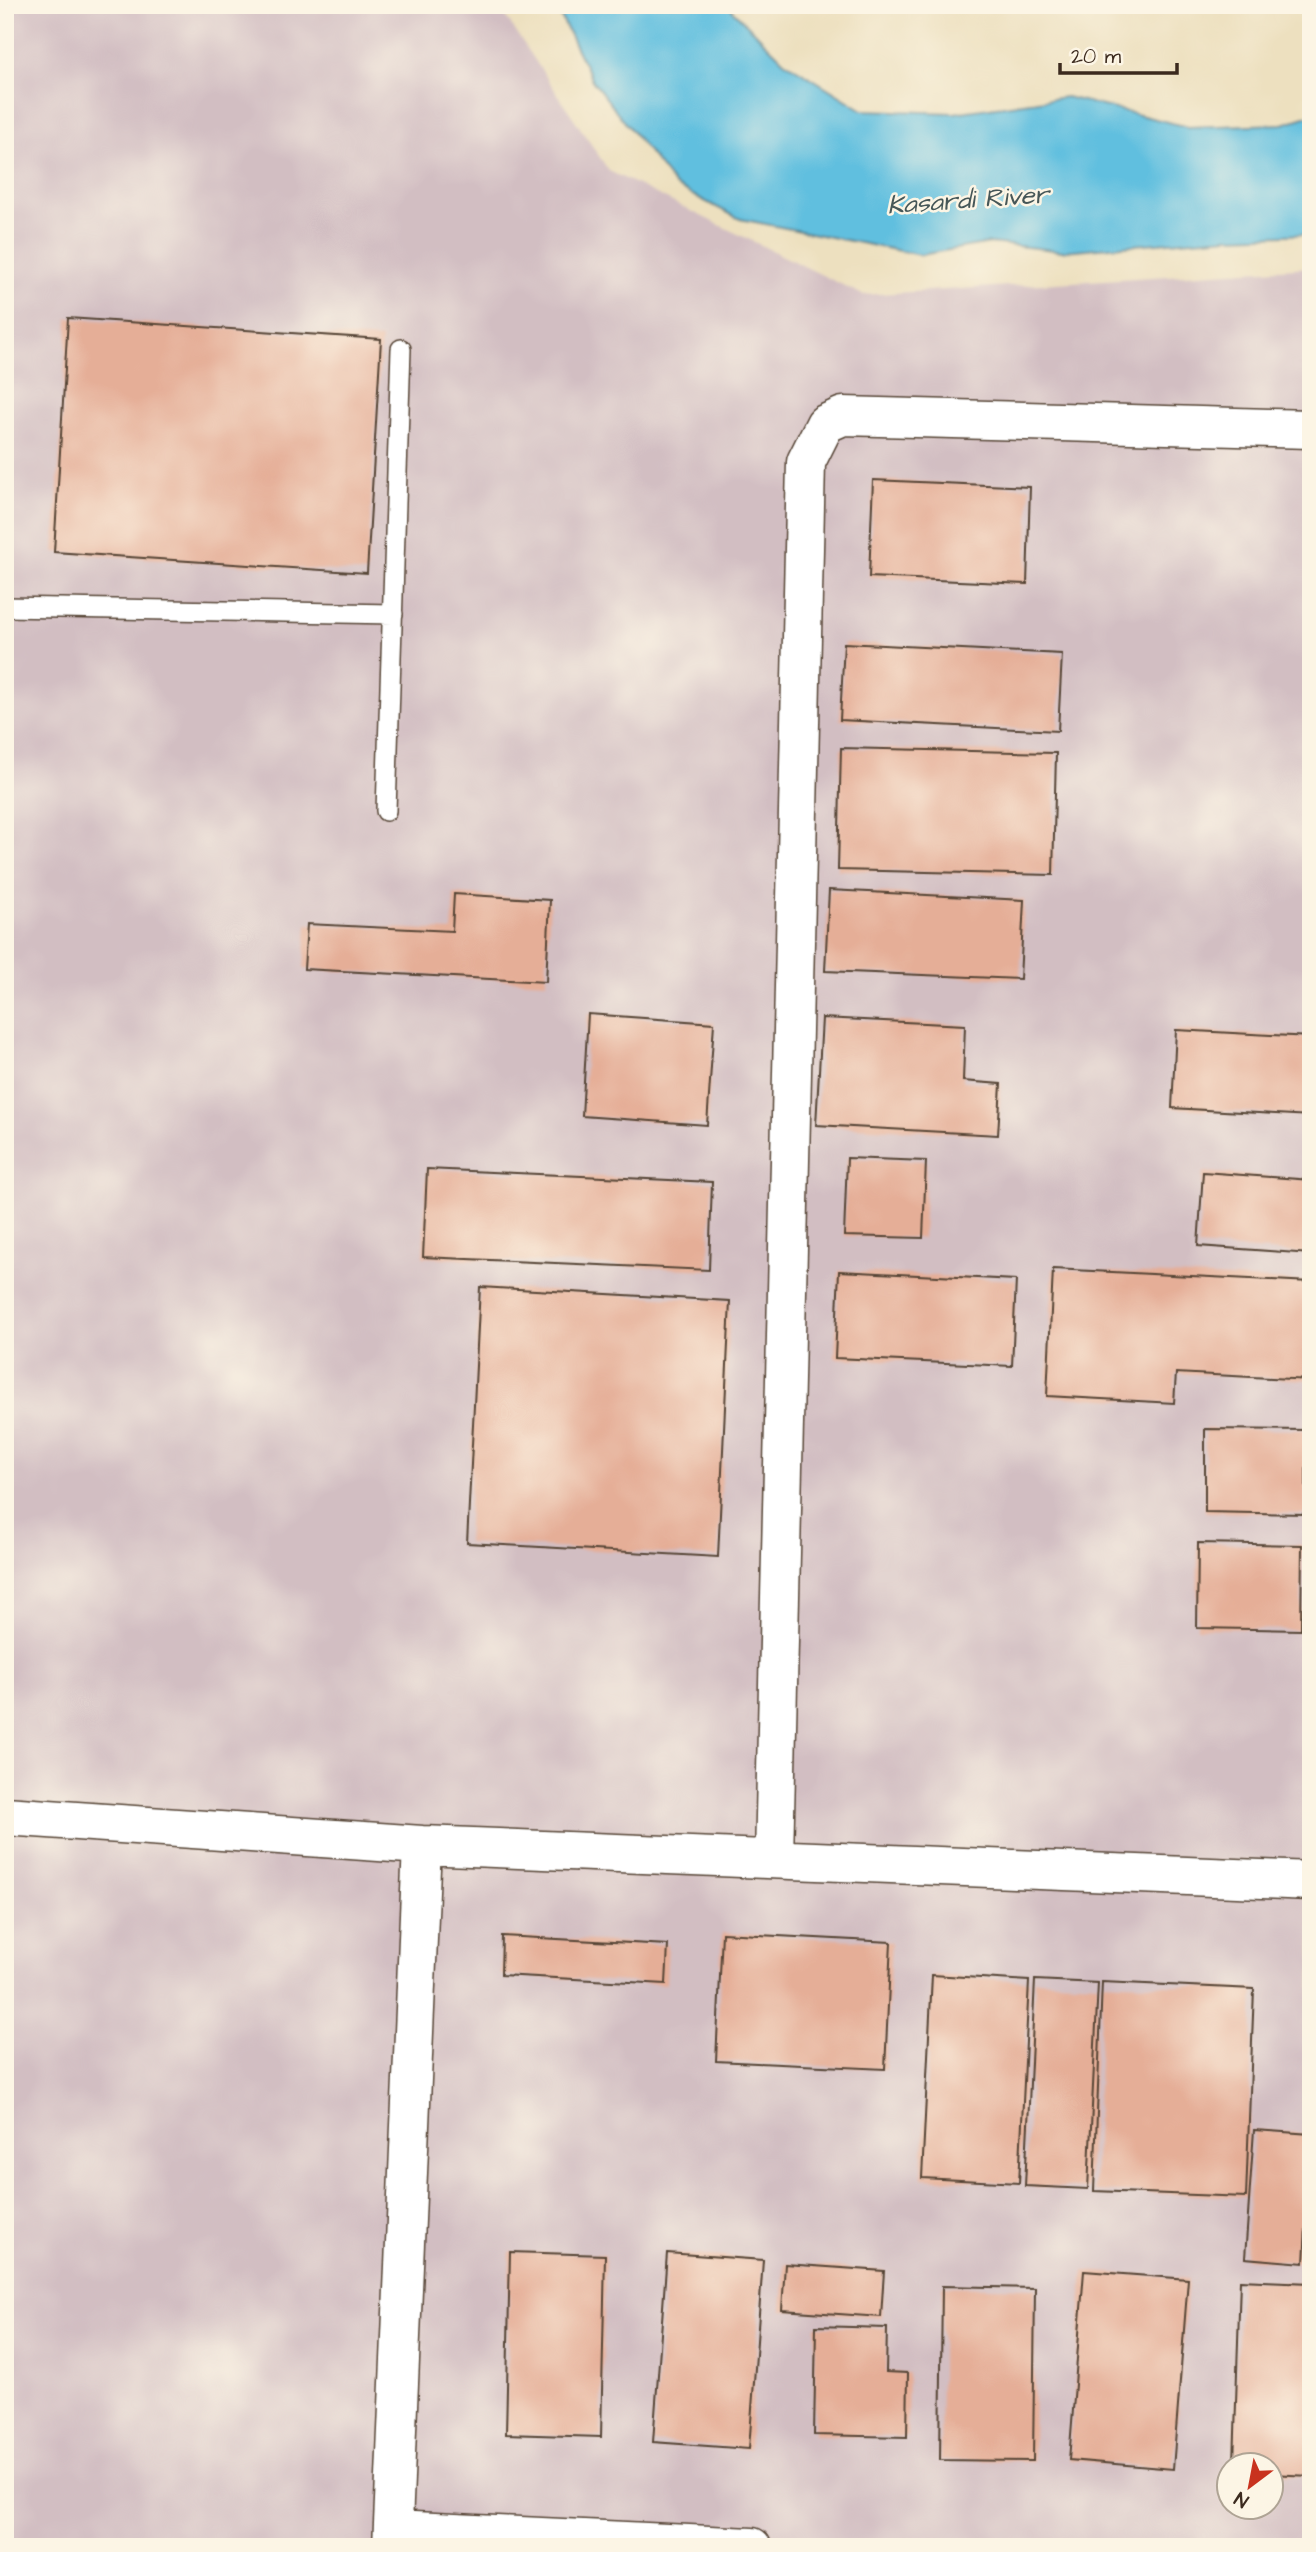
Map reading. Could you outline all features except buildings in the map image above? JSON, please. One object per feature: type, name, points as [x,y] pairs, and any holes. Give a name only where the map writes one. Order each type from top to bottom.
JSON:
[{"type":"street","points":[[774,1859],[806,462],[825,424],[844,416],[1311,429]]},
{"type":"street","points":[[5,1816],[422,1845],[1311,1881]]},
{"type":"street","points":[[422,1845],[393,2538],[752,2547]]},
{"type":"lane","points":[[386,811],[401,349]]},
{"type":"lane","points":[[5,607],[393,614]]},
{"type":"shaded area","points":[[5,5],[498,5],[609,171],[863,295],[1311,267],[1311,2547],[5,2547]]},
{"type":"water","name":"Kasardi River","points":[[555,5],[727,5],[784,61],[863,110],[954,113],[1066,97],[1188,127],[1283,124],[1311,115],[1311,234],[1228,237],[1063,251],[990,243],[920,255],[740,219],[675,186],[592,80]]}]
